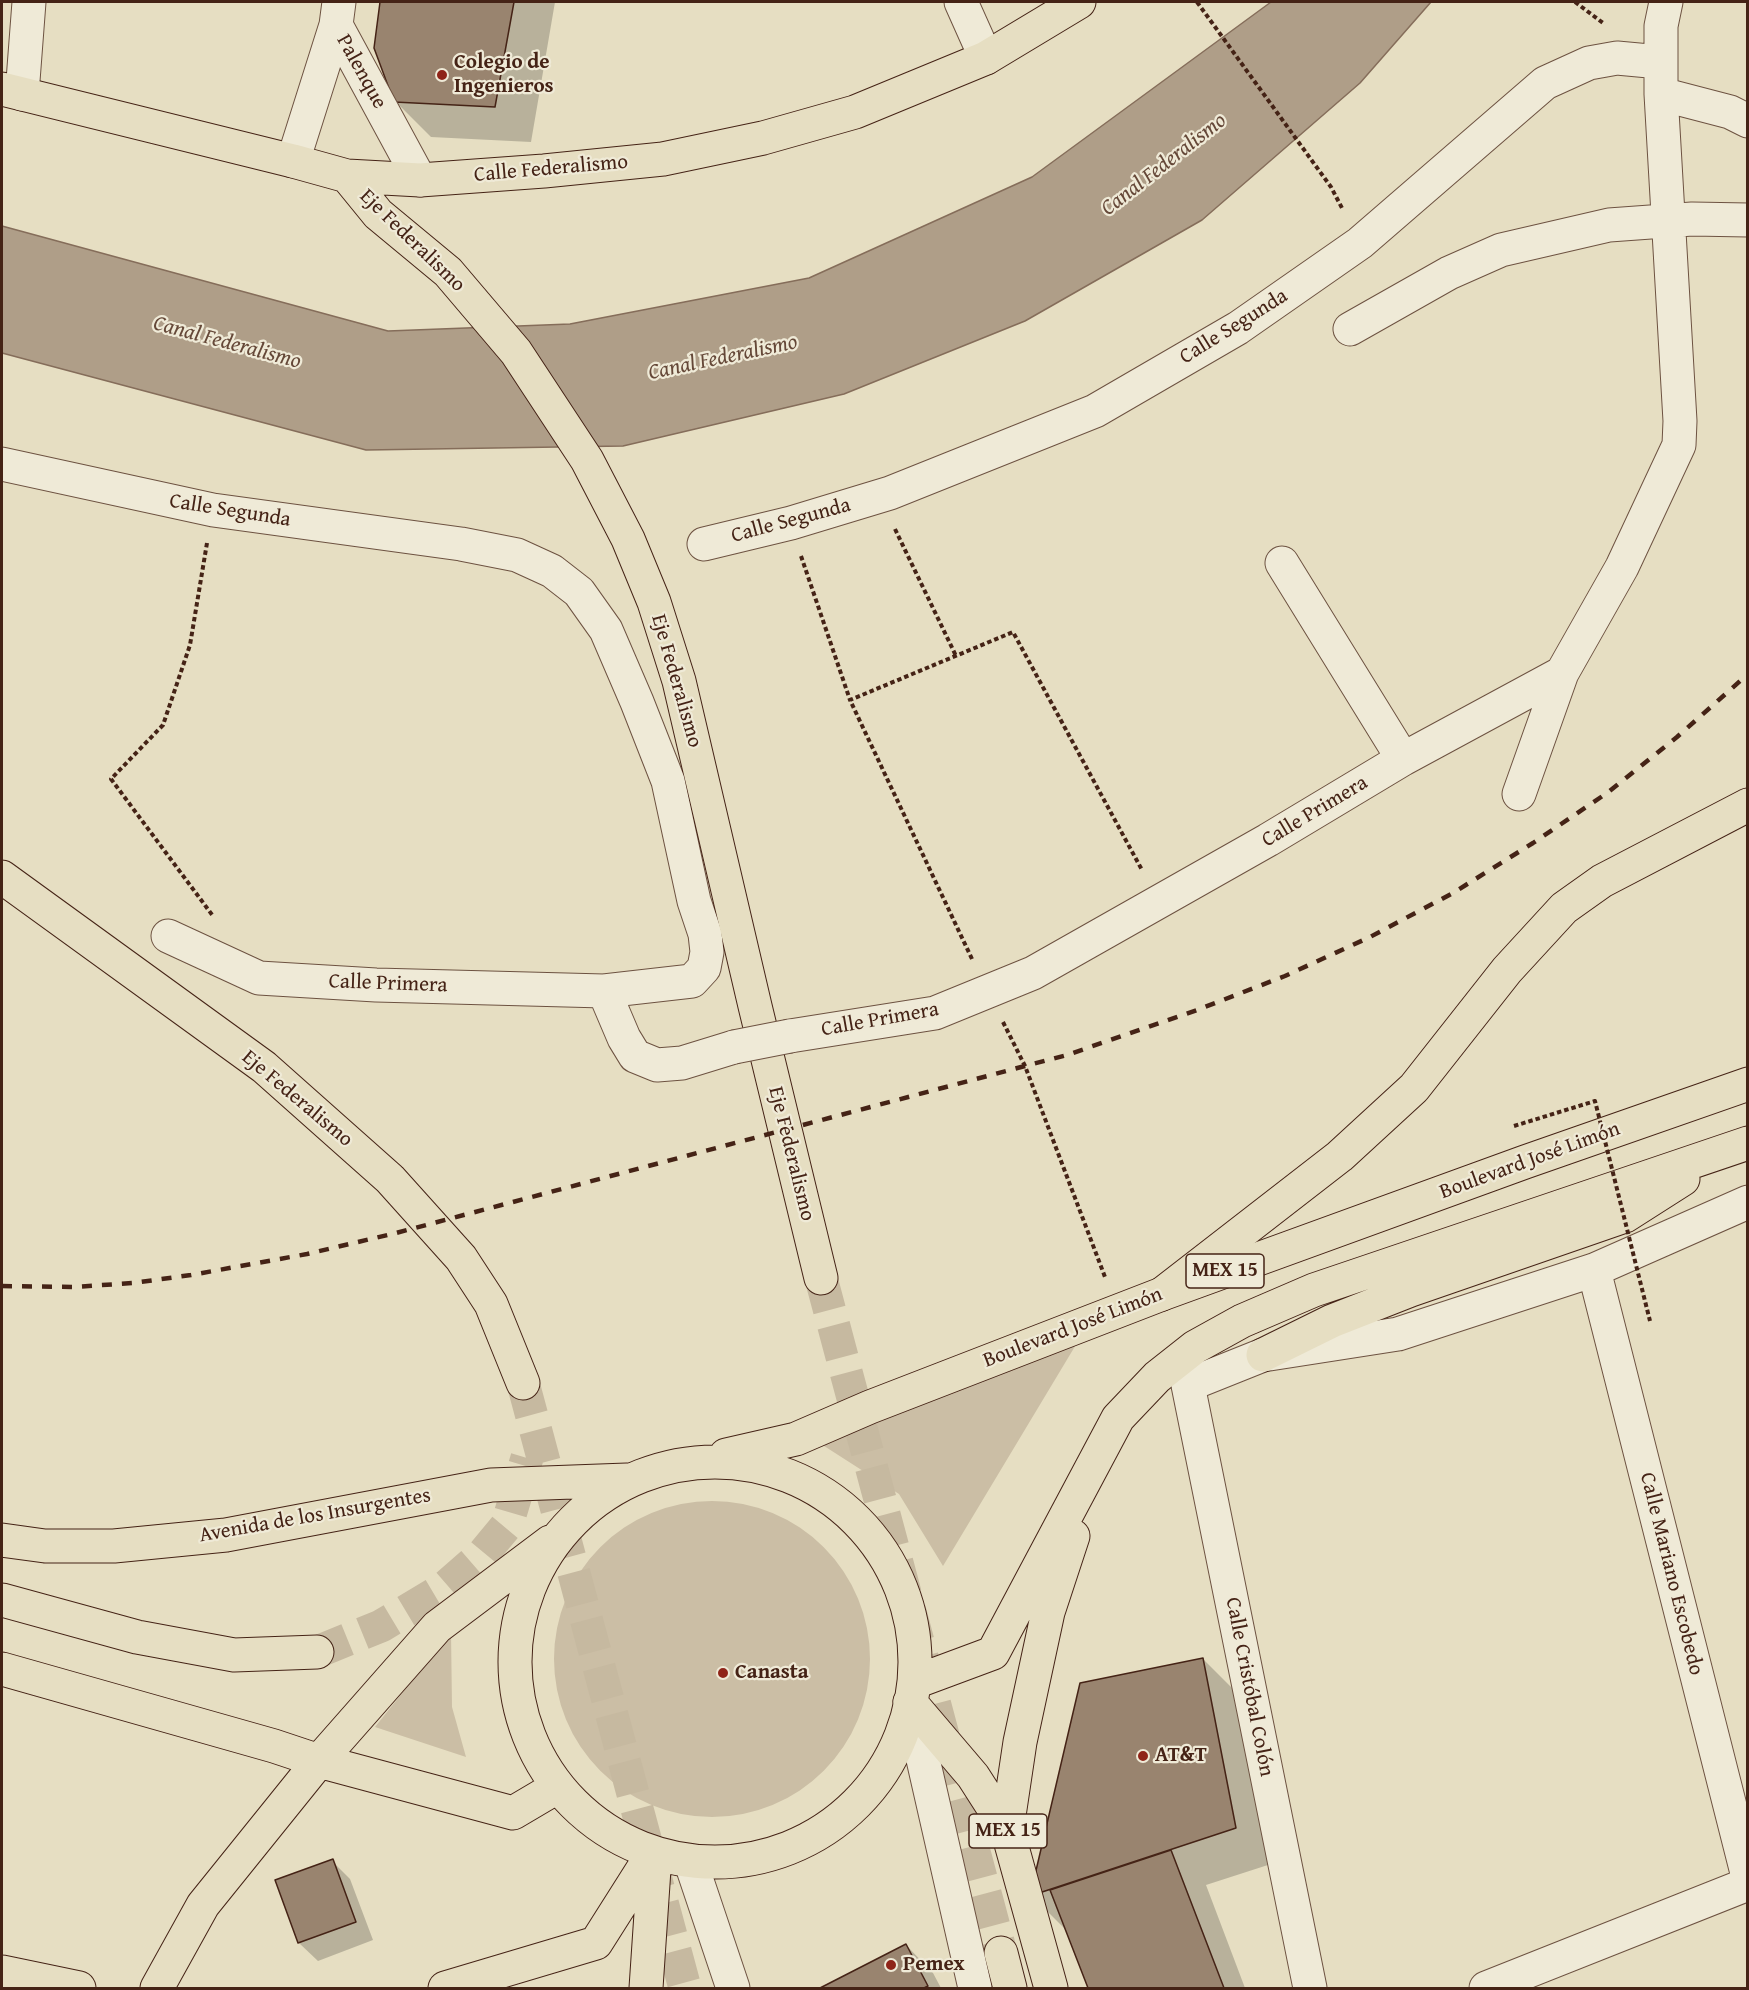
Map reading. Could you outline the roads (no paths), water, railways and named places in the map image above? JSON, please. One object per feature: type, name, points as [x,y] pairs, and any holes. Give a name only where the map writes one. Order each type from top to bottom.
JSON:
[{"type":"main road","name":"Calle Federalismo","points":[[12,91],[347,176],[420,180],[544,171],[663,159],[752,140],[855,112],[986,58],[1079,2]]},
{"type":"main road","name":"Eje Federalismo","points":[[347,176],[378,214],[448,272],[516,352],[587,460],[628,539],[654,602],[679,681],[757,1017],[821,1278]]},
{"type":"main road","points":[[1162,1294],[1340,1156],[1414,1088],[1507,970],[1564,908],[1602,881],[1748,805]]},
{"type":"main road","name":"Eje Federalismo","points":[[2,877],[264,1067],[390,1179],[461,1258],[491,1304],[523,1383]]},
{"type":"main road","name":"Boulevard José Limón","points":[[705,1460],[796,1439],[870,1407],[1162,1294],[1525,1162],[1748,1084]]},
{"type":"main road","points":[[1263,1355],[1332,1321],[1411,1290],[1625,1216],[1664,1190],[1746,1143]]},
{"type":"main road","name":"MEX 15","points":[[1051,1989],[1007,1829],[973,1776],[912,1692],[993,1653],[1118,1418],[1157,1377],[1195,1347],[1242,1321],[1314,1290],[1746,1143]]},
{"type":"main road","points":[[156,1989],[203,1905],[319,1761],[437,1627],[556,1538],[589,1504],[629,1480],[666,1466],[705,1460],[762,1466],[815,1488],[860,1523],[893,1570],[912,1624],[912,1692],[905,1728],[885,1770],[848,1813],[801,1844],[748,1861],[691,1863],[654,1854],[602,1828],[557,1787],[525,1728],[514,1662],[525,1597],[556,1538]]},
{"type":"main road","name":"Avenida de los Insurgentes","points":[[2,1540],[45,1546],[114,1546],[226,1535],[491,1485],[629,1480]]},
{"type":"main road","points":[[1007,1829],[1020,1742],[1048,1612],[1072,1538],[1081,1488]]},
{"type":"main road","points":[[2,1600],[137,1637],[234,1655],[317,1652]]},
{"type":"main road","points":[[2,1669],[319,1761],[513,1813],[557,1787]]},
{"type":"main road","points":[[444,1989],[596,1943],[654,1854]]},
{"type":"main road","points":[[646,1989],[654,1854]]},
{"type":"main road","points":[[1001,1953],[1010,1989]]},
{"type":"main road","points":[[2,1972],[79,1989]]},
{"type":"street","points":[[12,91],[29,2]]},
{"type":"street","points":[[961,2],[986,58]]},
{"type":"street","points":[[1519,794],[1562,673],[1622,567],[1679,445],[1680,421],[1660,62],[1661,26],[1666,2]]},
{"type":"street","name":"Palenque","points":[[293,161],[337,13]]},
{"type":"street","name":"Palenque","points":[[337,13],[420,180]]},
{"type":"street","name":"Calle Segunda","points":[[704,544],[790,523],[879,496],[1095,411],[1238,328],[1360,243],[1545,83],[1589,63],[1599,61],[1617,58],[1660,62]]},
{"type":"street","points":[[1661,94],[1730,112],[1748,121]]},
{"type":"street","points":[[1350,329],[1449,273],[1501,250],[1609,225],[1692,219],[1748,220]]},
{"type":"street","name":"Calle Segunda","points":[[2,465],[213,510],[461,544],[517,555],[552,571],[579,592],[606,630],[668,781],[694,901],[705,934],[704,968],[692,981],[604,991]]},
{"type":"street","points":[[1282,563],[1403,759]]},
{"type":"street","name":"Calle Primera","points":[[168,936],[259,978],[376,985],[604,991],[624,1038],[635,1056],[657,1065],[682,1063],[734,1047],[935,1013],[1033,973],[1160,902],[1403,759],[1562,673]]},
{"type":"street","points":[[1263,1355],[1398,1334],[1594,1270],[1748,1202]]},
{"type":"street","name":"Calle Mariano Escobedo","points":[[1594,1270],[1748,1877]]},
{"type":"street","name":"Calle Cristóbal Colón","points":[[1263,1355],[1188,1385],[1310,1989]]},
{"type":"street","points":[[912,1692],[975,1989]]},
{"type":"street","points":[[691,1863],[733,1989]]},
{"type":"street","points":[[1486,1989],[1748,1884]]},
{"type":"water","name":"Canal Federalismo","points":[[1271,2],[1431,2],[1360,83],[1202,220],[1025,321],[844,394],[623,446],[366,450],[2,353],[2,226],[388,331],[570,324],[809,278],[1032,177]]},
{"type":"tunnel","points":[[821,1278],[1001,1953]]},
{"type":"tunnel","points":[[523,1383],[685,1988]]},
{"type":"tunnel","points":[[317,1652],[381,1626],[443,1589],[482,1555],[507,1525],[527,1458]]},
{"type":"railway","points":[[2,1286],[74,1287],[133,1283],[307,1254],[396,1233],[1067,1055],[1197,1010],[1285,976],[1370,937],[1453,893],[1607,793],[1677,737],[1748,674]]},
{"type":"place","name":"Colegio de Ingenieros","points":[[442,75]]},
{"type":"place","name":"Canasta","points":[[723,1673]]},
{"type":"place","name":"AT&T","points":[[1143,1756]]},
{"type":"place","name":"Pemex","points":[[891,1965]]}]
